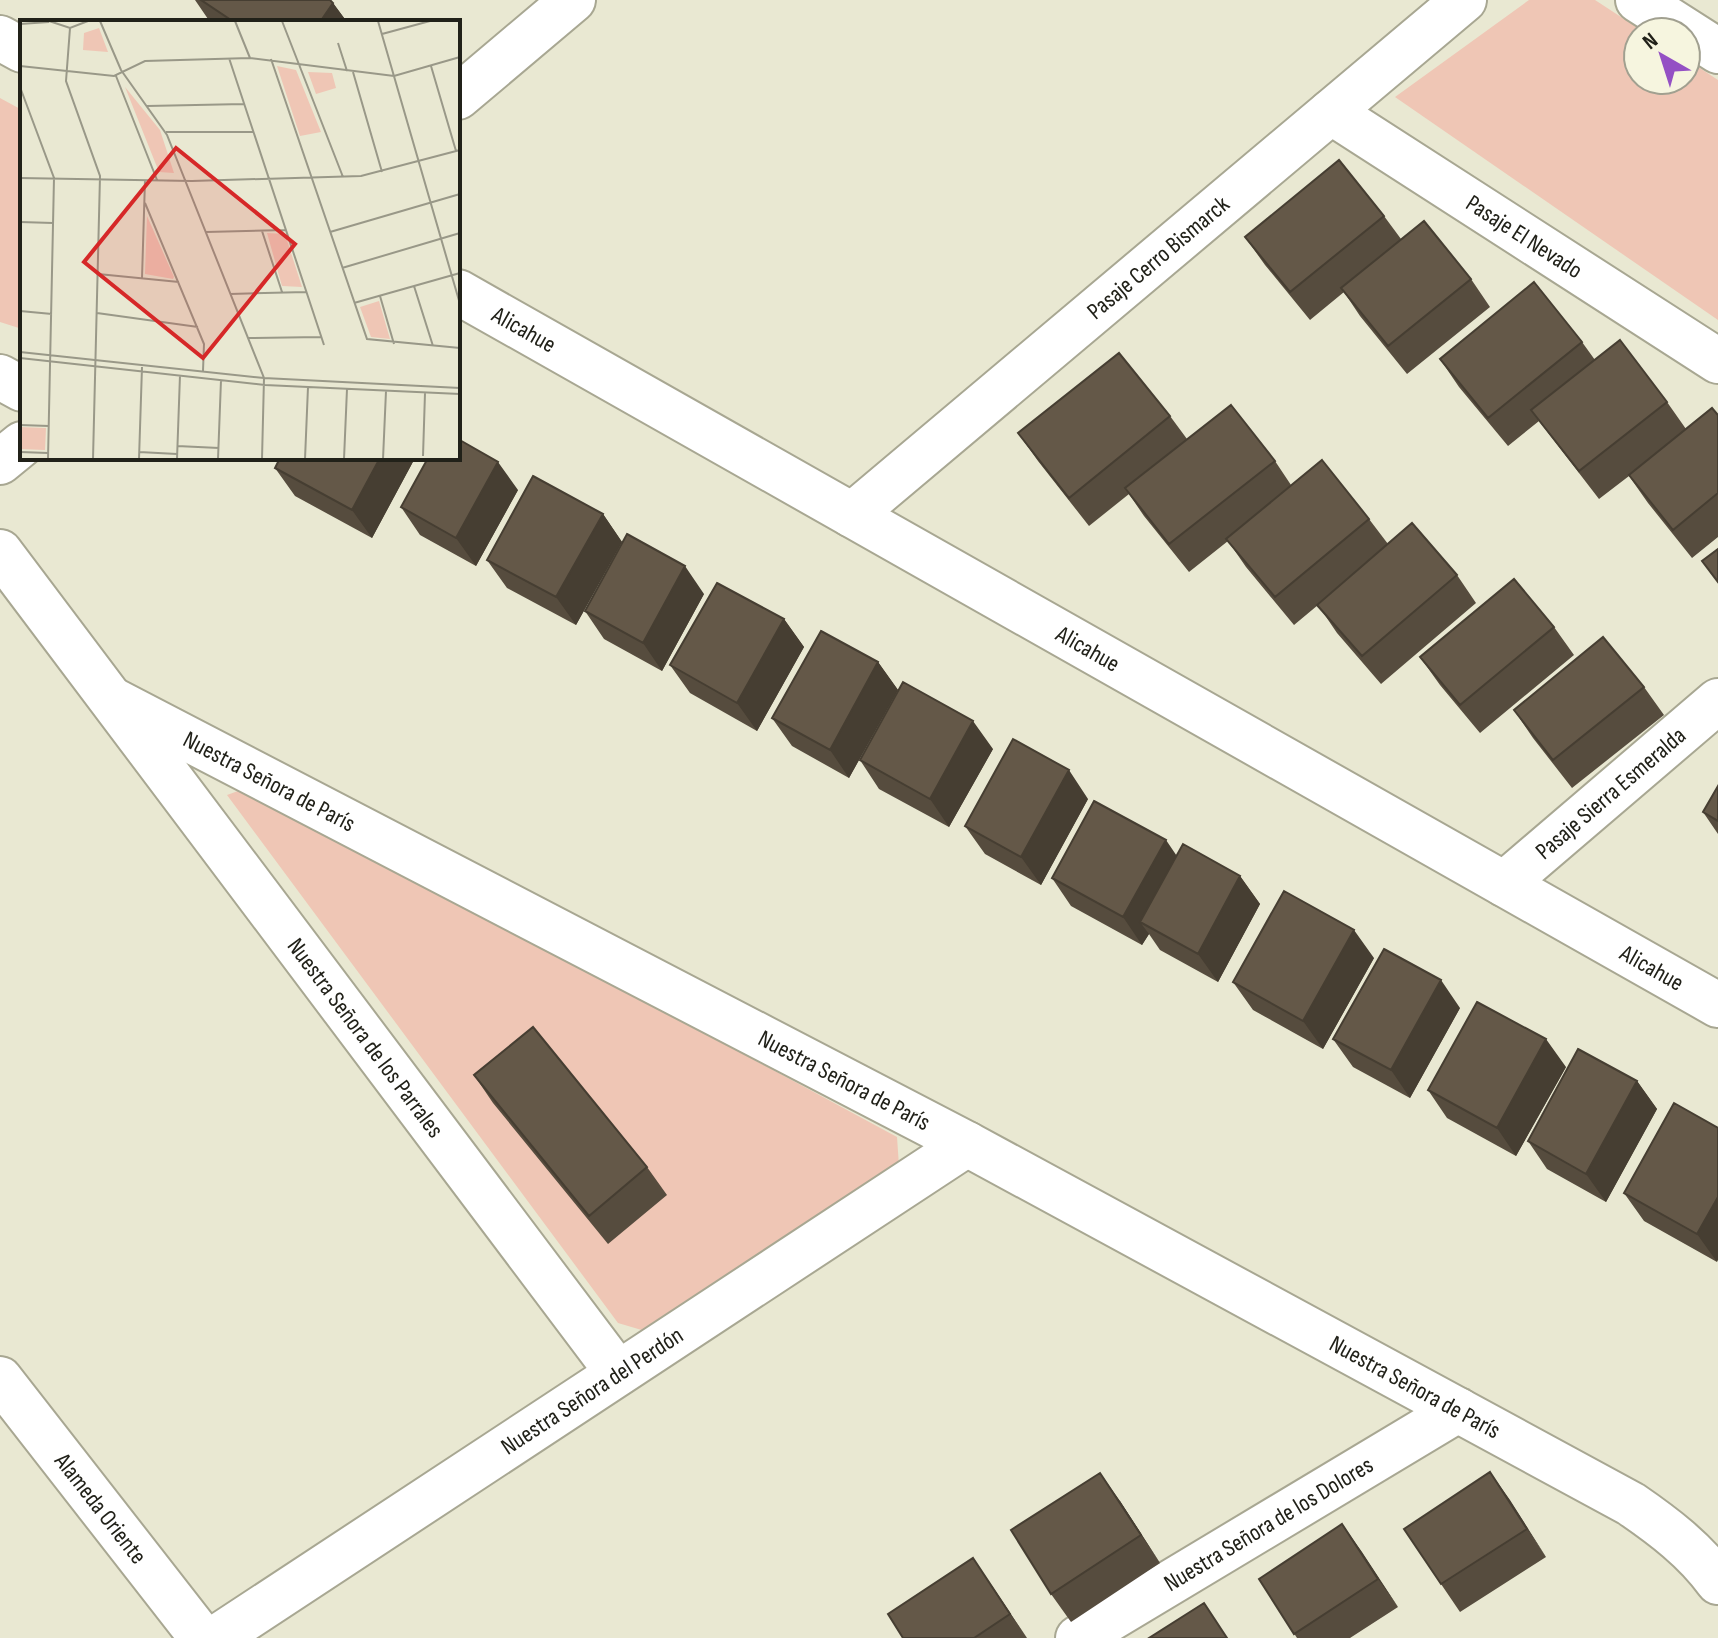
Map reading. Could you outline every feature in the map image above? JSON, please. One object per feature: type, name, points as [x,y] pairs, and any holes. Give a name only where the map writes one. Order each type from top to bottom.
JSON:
[{"type":"street","points":[[460,95],[573,0]]},
{"type":"street","name":"Pasaje Cerro Bismarck","points":[[852,515],[1464,0]]},
{"type":"street","points":[[1638,0],[1718,51]]},
{"type":"street","points":[[0,38],[20,49]]},
{"type":"street","name":"Pasaje El Nevado","points":[[1331,112],[1718,361]]},
{"type":"street","name":"Alicahue","points":[[460,293],[1718,1005]]},
{"type":"street","points":[[0,377],[20,388]]},
{"type":"street","points":[[0,462],[20,446]]},
{"type":"street","name":"Nuestra Señora de París","points":[[0,552],[115,701],[967,1144],[1631,1504],[1663,1526],[1692,1552],[1718,1582]]},
{"type":"street","name":"Nuestra Señora de los Parrales","points":[[115,701],[618,1373]]},
{"type":"street","name":"Pasaje Sierra Esmeralda","points":[[1504,884],[1718,701]]},
{"type":"street","name":"Nuestra Señora del Perdón","points":[[216,1638],[967,1144]]},
{"type":"street","name":"Alameda Oriente","points":[[0,1379],[202,1638]]},
{"type":"street","name":"Nuestra Señora de los Dolores","points":[[1078,1638],[1458,1410]]},
{"type":"shaded area","points":[[1529,0],[1595,0],[1622,18],[1622,96],[1702,96],[1702,70],[1718,80],[1718,320],[1395,97]]},
{"type":"shaded area","points":[[0,98],[20,109],[20,328],[0,322]]},
{"type":"shaded area","points":[[249,787],[897,1137],[899,1166],[645,1331],[618,1323],[227,795]]},
{"type":"building","points":[[201,0],[330,0],[333,3],[321,20],[231,20]]},
{"type":"building","points":[[1339,160],[1384,216],[1290,292],[1245,237]]},
{"type":"building","points":[[1424,221],[1471,279],[1388,346],[1341,288]]},
{"type":"building","points":[[1534,282],[1582,342],[1488,418],[1440,359]]},
{"type":"building","points":[[1620,340],[1667,402],[1579,471],[1531,410]]},
{"type":"building","points":[[1119,353],[1170,416],[1069,498],[1018,433]]},
{"type":"building","points":[[1231,405],[1275,461],[1169,544],[1125,488]]},
{"type":"building","points":[[1712,408],[1718,415],[1718,493],[1673,530],[1629,475]]},
{"type":"building","points":[[460,440],[498,462],[456,538],[401,507],[427,460],[460,460]]},
{"type":"building","points":[[279,460],[379,460],[352,510],[275,468]]},
{"type":"building","points":[[1322,460],[1369,519],[1275,597],[1226,539]]},
{"type":"building","points":[[533,476],[603,514],[556,597],[487,560]]},
{"type":"building","points":[[1412,523],[1457,575],[1362,656],[1317,605]]},
{"type":"building","points":[[627,534],[685,566],[643,643],[585,611]]},
{"type":"building","points":[[1718,549],[1718,582],[1702,561]]},
{"type":"building","points":[[1514,579],[1554,627],[1460,705],[1420,657]]},
{"type":"building","points":[[717,583],[784,619],[737,703],[670,665]]},
{"type":"building","points":[[821,631],[878,662],[830,750],[772,718]]},
{"type":"building","points":[[1603,637],[1644,687],[1553,760],[1514,710]]},
{"type":"building","points":[[903,682],[973,721],[930,799],[860,760]]},
{"type":"building","points":[[1013,739],[1069,770],[1021,857],[965,826]]},
{"type":"building","points":[[1718,786],[1718,821],[1703,812]]},
{"type":"building","points":[[1094,801],[1166,840],[1123,917],[1052,878]]},
{"type":"building","points":[[1183,844],[1240,876],[1198,954],[1140,922]]},
{"type":"building","points":[[1284,891],[1354,930],[1303,1021],[1233,982]]},
{"type":"building","points":[[1384,949],[1441,980],[1391,1070],[1333,1039]]},
{"type":"building","points":[[1477,1002],[1546,1039],[1497,1128],[1428,1090]]},
{"type":"building","points":[[533,1027],[647,1167],[589,1216],[474,1075]]},
{"type":"building","points":[[1578,1049],[1637,1081],[1586,1174],[1528,1141]]},
{"type":"building","points":[[1674,1103],[1718,1128],[1718,1197],[1697,1234],[1624,1193]]},
{"type":"building","points":[[1490,1472],[1527,1529],[1441,1584],[1404,1529]]},
{"type":"building","points":[[1100,1473],[1141,1535],[1051,1594],[1011,1530]]},
{"type":"building","points":[[1342,1524],[1378,1579],[1294,1634],[1259,1579]]},
{"type":"building","points":[[973,1558],[1010,1614],[974,1638],[903,1638],[888,1614]]},
{"type":"building","points":[[1204,1603],[1227,1638],[1149,1638]]}]
